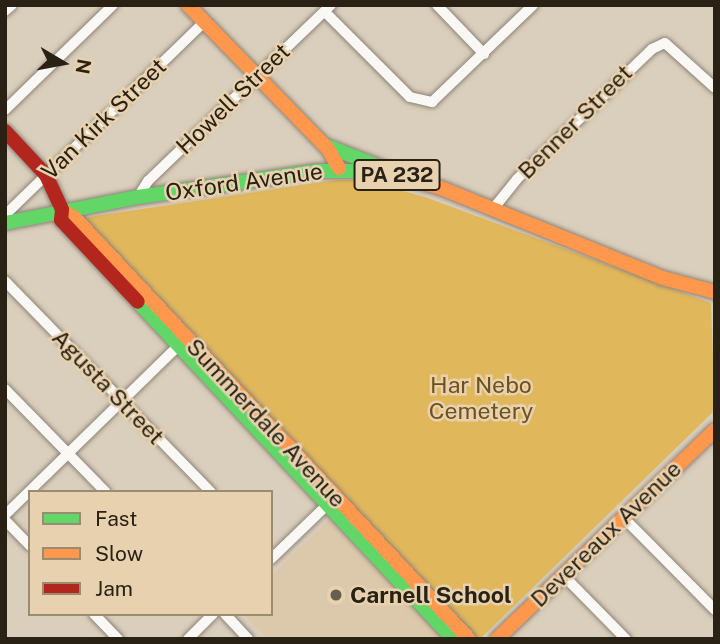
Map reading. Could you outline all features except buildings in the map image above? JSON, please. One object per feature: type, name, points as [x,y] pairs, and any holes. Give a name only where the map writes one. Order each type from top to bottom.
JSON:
[{"type":"main road","points":[[188,5],[323,143],[339,168]]},
{"type":"main road","name":"Summerdale Avenue","points":[[5,131],[46,175],[62,210],[61,220],[182,341],[331,501],[453,639]]},
{"type":"main road","points":[[323,143],[403,176]]},
{"type":"main road","name":"Oxford Avenue","points":[[5,223],[138,197],[339,168],[403,176],[673,282],[715,292]]},
{"type":"main road","name":"Devereaux Avenue","points":[[497,639],[715,429]]},
{"type":"main road","name":"Summerdale Avenue","points":[[331,501],[468,639]]},
{"type":"street","points":[[5,11],[12,5]]},
{"type":"street","points":[[5,110],[113,5]]},
{"type":"street","points":[[437,5],[484,54]]},
{"type":"street","points":[[328,8],[410,97],[432,102],[533,5]]},
{"type":"street","name":"Howell Street","points":[[138,197],[148,181],[328,8]]},
{"type":"street","name":"Van Kirk Street","points":[[5,215],[204,22]]},
{"type":"street","name":"Benner Street","points":[[492,209],[602,95],[643,56],[665,43],[715,88]]},
{"type":"street","name":"Agusta Street","points":[[5,281],[209,490]]},
{"type":"street","points":[[30,490],[182,341]]},
{"type":"street","points":[[5,388],[104,490]]},
{"type":"street","points":[[5,514],[28,492]]},
{"type":"street","points":[[273,556],[331,501]]},
{"type":"street","points":[[623,517],[715,610]]},
{"type":"street","points":[[5,520],[28,544]]},
{"type":"street","points":[[563,575],[626,639]]},
{"type":"street","points":[[96,616],[118,639]]},
{"type":"street","points":[[188,639],[211,616]]},
{"type":"street","points":[[227,616],[248,639]]},
{"type":"shaded area","name":"Carnell School","points":[[329,520],[443,639],[267,639],[246,616],[273,616],[273,574]]},
{"type":"green space","name":"Har Nebo Cemetery","points":[[336,180],[362,180],[425,197],[711,303],[715,410],[480,639],[474,639],[82,218]]},
{"type":"traffic: fast","points":[[327,146],[398,174]]},
{"type":"traffic: fast","points":[[5,223],[138,197],[318,171],[379,171],[404,178]]},
{"type":"traffic: fast","points":[[138,302],[453,639]]},
{"type":"traffic: slow","points":[[188,5],[328,149],[339,168]]},
{"type":"traffic: slow","points":[[404,178],[441,188],[663,278],[715,292]]},
{"type":"traffic: slow","points":[[62,210],[75,218],[469,639]]},
{"type":"traffic: slow","points":[[497,639],[715,430]]},
{"type":"traffic: jam","points":[[5,131],[46,175],[62,210],[61,220],[138,302]]},
{"type":"place","name":"Carnell School","points":[[336,595]]}]
